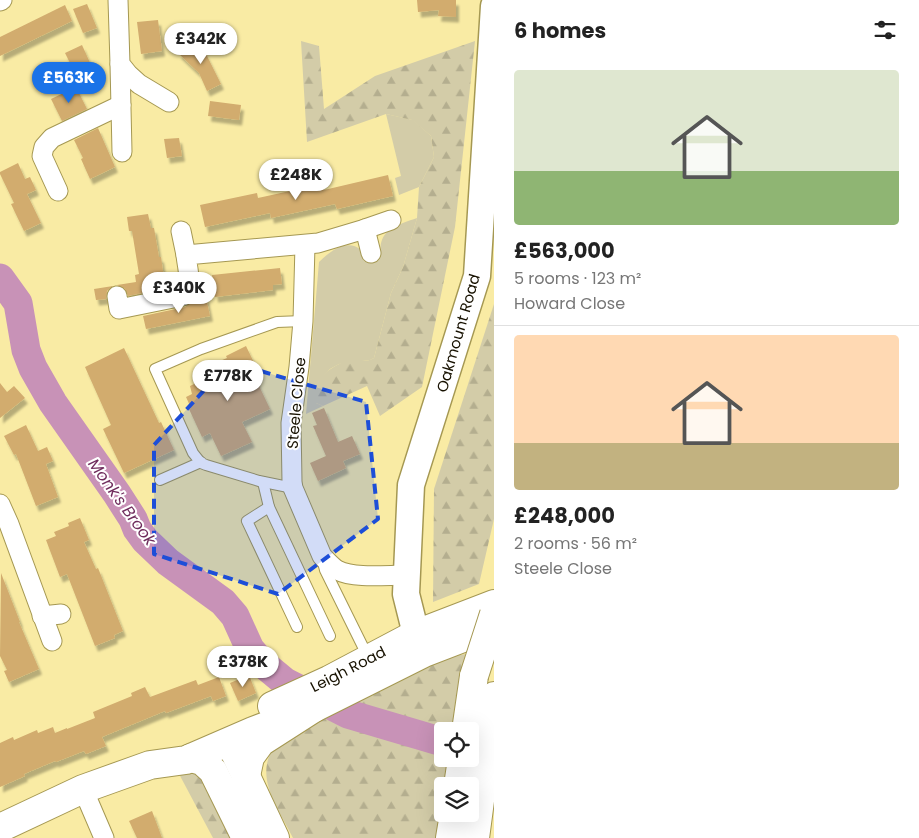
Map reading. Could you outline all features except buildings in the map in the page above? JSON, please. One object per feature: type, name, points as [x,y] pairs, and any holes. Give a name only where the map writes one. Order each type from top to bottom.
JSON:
[{"type":"main road","name":"Leigh Road","points":[[211,745],[288,699],[341,684],[494,604]]},
{"type":"main road","points":[[467,722],[474,676],[494,614]]},
{"type":"main road","name":"Leigh Road","points":[[420,643],[494,626]]},
{"type":"main road","name":"Leigh Road","points":[[0,828],[83,789],[253,731],[314,708],[341,684]]},
{"type":"main road","points":[[475,838],[494,696]]},
{"type":"main road","points":[[246,776],[250,757],[260,742],[314,708]]},
{"type":"main road","points":[[211,745],[246,776],[275,838]]},
{"type":"main road","points":[[211,745],[202,761],[213,771],[246,838]]},
{"type":"main road","points":[[211,745],[251,838]]},
{"type":"main road","points":[[450,838],[453,822]]},
{"type":"street","points":[[118,0],[122,152]]},
{"type":"street","name":"Oakmount Road","points":[[420,643],[406,594],[411,485],[477,276],[494,6]]},
{"type":"street","points":[[120,64],[139,84],[169,102]]},
{"type":"street","points":[[58,191],[42,156],[44,147],[52,138],[121,105]]},
{"type":"street","points":[[186,256],[305,245],[325,241],[391,220]]},
{"type":"street","points":[[365,229],[372,253]]},
{"type":"street","points":[[117,296],[119,309],[183,296],[188,292],[190,286],[181,231]]},
{"type":"street","name":"Steele Close","points":[[305,245],[303,321],[299,368],[291,423],[293,488],[308,509],[322,556],[337,570],[348,574],[406,575]]},
{"type":"street","points":[[0,504],[52,641]]},
{"type":"street","points":[[42,616],[61,614]]},
{"type":"street","points":[[83,789],[104,838]]},
{"type":"lane","points":[[293,488],[263,482],[200,462],[193,452],[155,369],[201,349],[277,322],[303,321]]},
{"type":"lane","points":[[160,480],[200,462]]},
{"type":"lane","points":[[263,482],[269,507],[330,636]]},
{"type":"lane","points":[[269,507],[247,521],[297,628]]},
{"type":"lane","points":[[322,556],[325,570],[373,667]]},
{"type":"highlighted area","points":[[230,362],[366,402],[378,519],[278,594],[154,554],[154,445]]},
{"type":"green space","points":[[301,41],[319,46],[324,109],[375,76],[475,41],[455,227],[422,387],[380,416],[367,386],[323,406],[316,403],[315,389],[317,383],[327,371],[340,363],[374,358],[391,293],[403,267],[417,218],[419,187],[434,157],[431,136],[412,120],[386,114],[307,142]]},
{"type":"green space","points":[[386,114],[413,120],[431,136],[434,157],[419,187],[399,195],[395,178],[401,176]]},
{"type":"green space","points":[[417,218],[403,267],[391,293],[374,358],[339,364],[330,369],[318,382],[316,403],[323,406],[306,414],[319,262],[333,250],[350,245],[361,250],[364,260],[381,255],[382,240],[385,234],[402,223]]},
{"type":"green space","points":[[494,304],[494,519],[479,584],[433,602],[434,489]]},
{"type":"green space","points":[[466,654],[456,722],[434,722],[434,767],[451,767],[449,777],[434,777],[434,822],[441,822],[440,838],[293,838],[268,787],[267,765],[270,754],[275,747],[286,737],[412,673],[453,656]]},
{"type":"green space","points":[[178,772],[198,774],[210,784],[239,838],[213,838]]},
{"type":"waterway","name":"Monk's Brook","points":[[0,278],[18,303],[26,350],[33,368],[53,403],[117,494],[145,540],[168,562],[223,602],[235,616],[250,649],[262,663],[285,682],[348,714],[434,739]]}]
